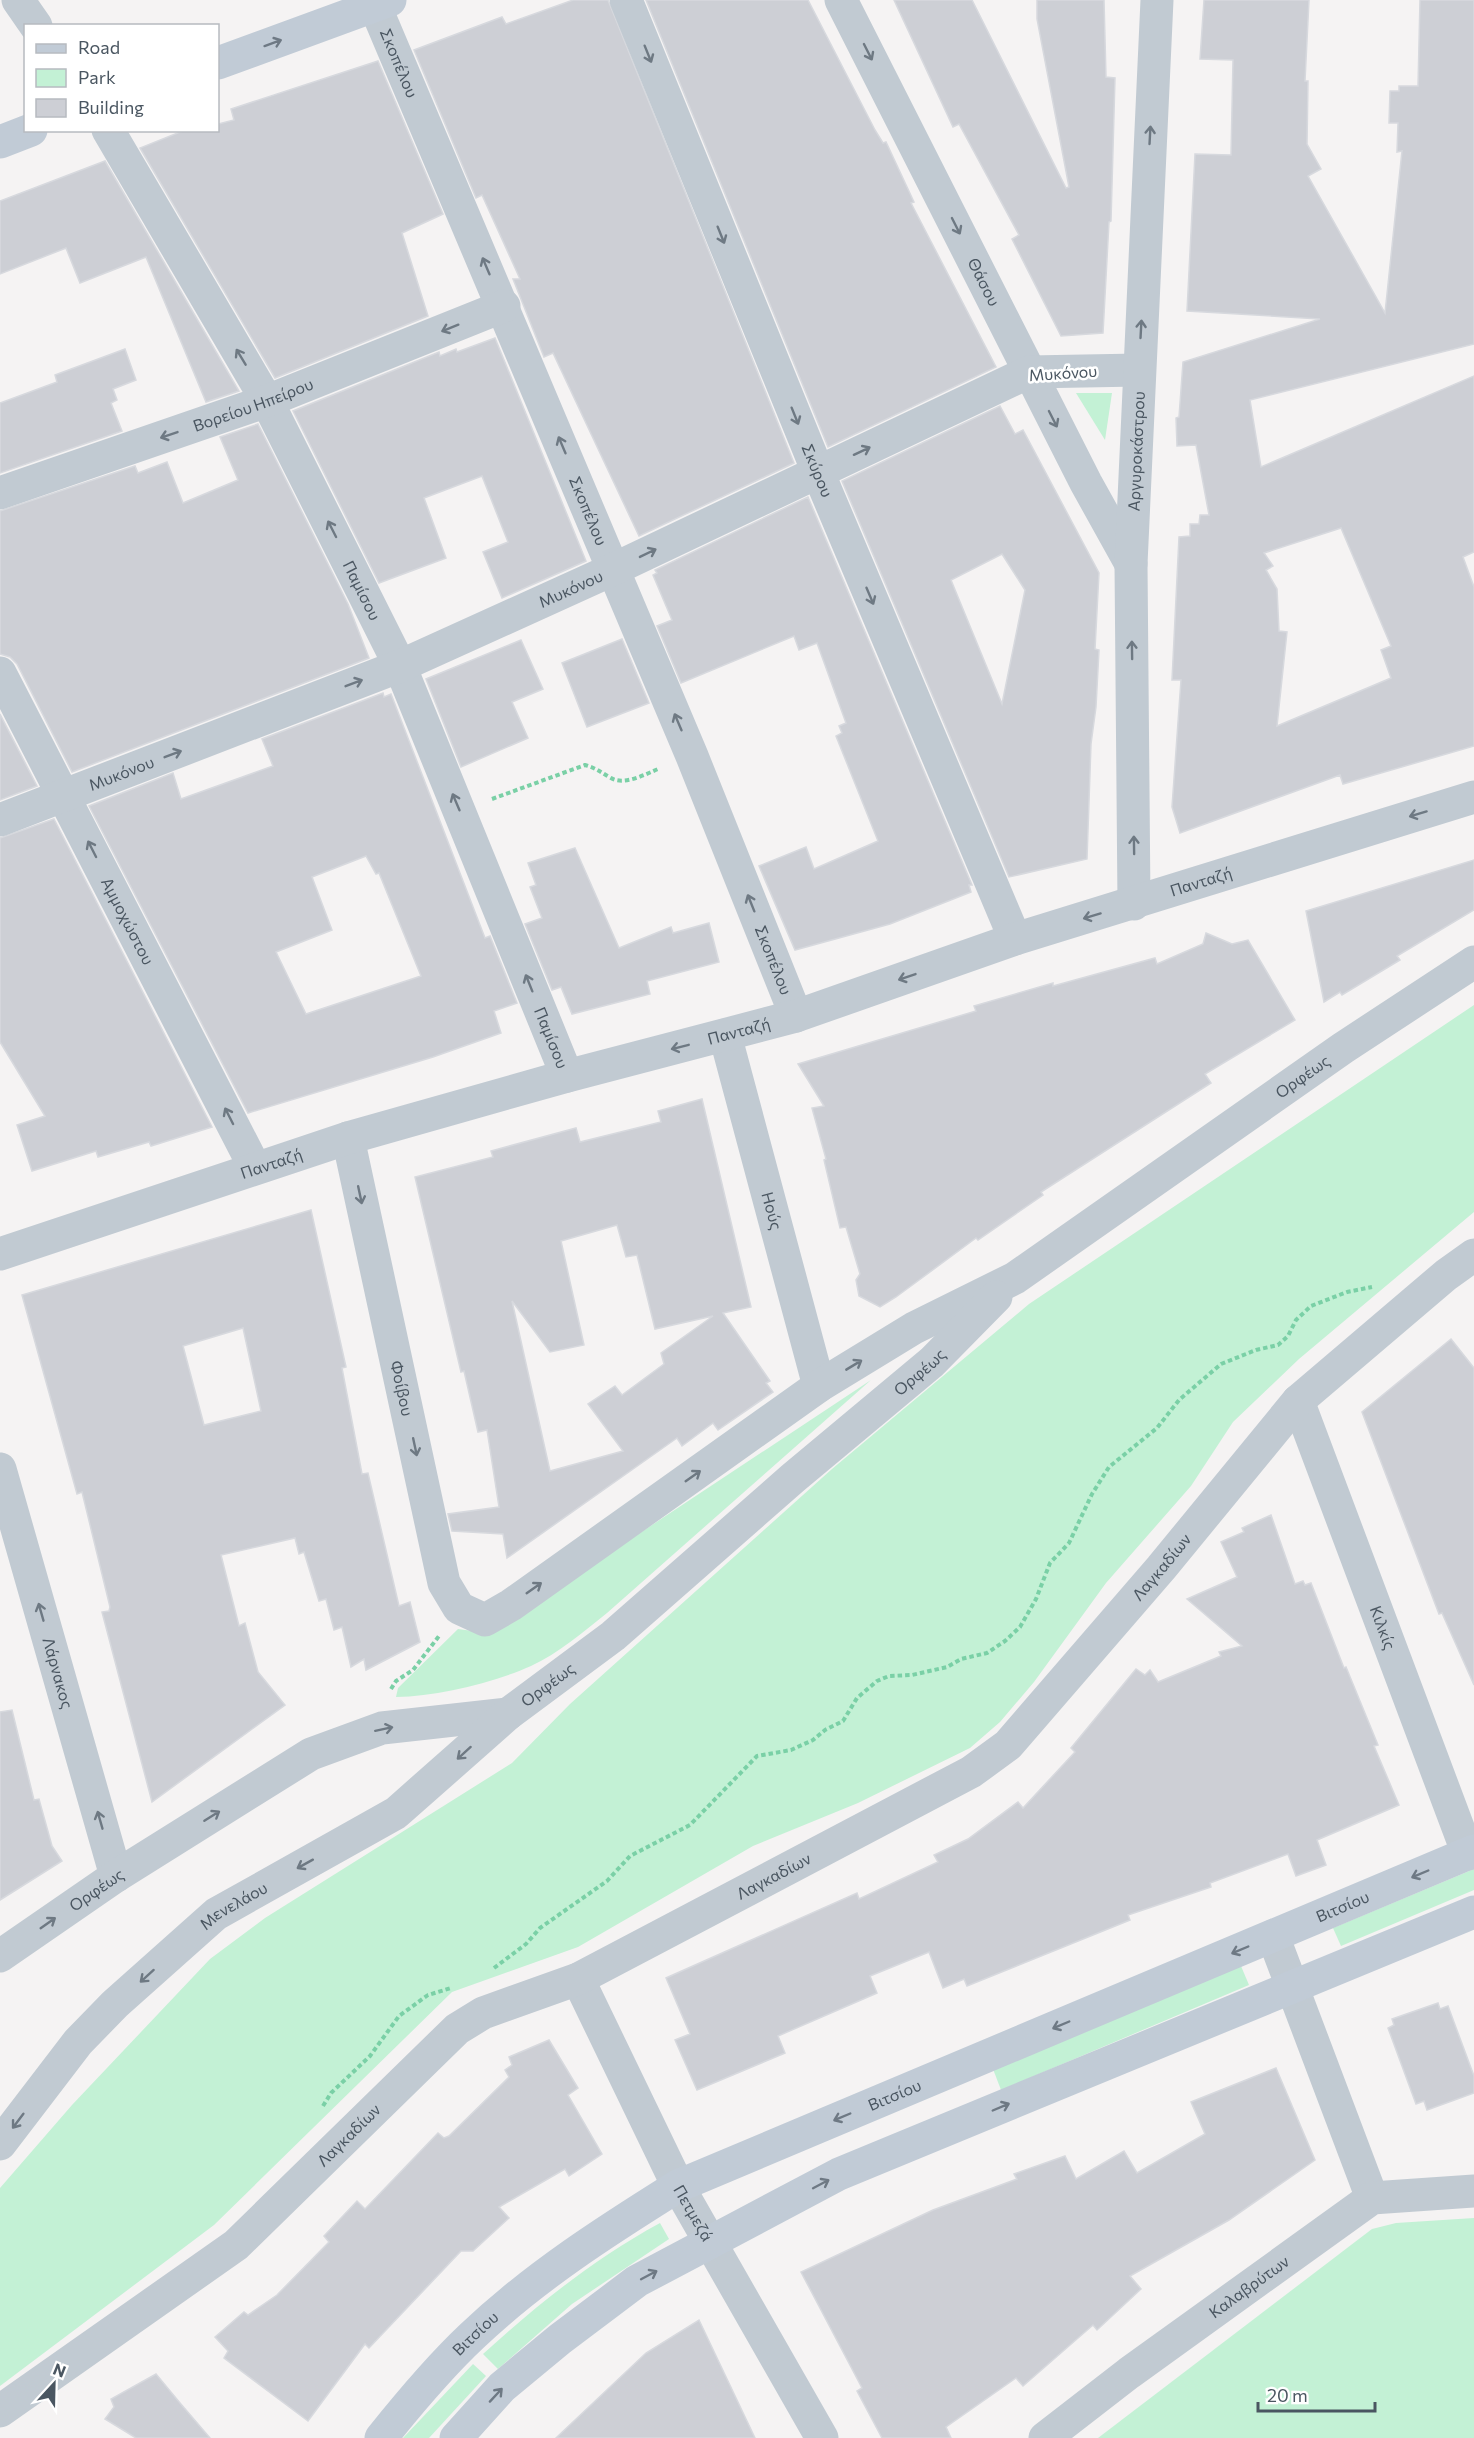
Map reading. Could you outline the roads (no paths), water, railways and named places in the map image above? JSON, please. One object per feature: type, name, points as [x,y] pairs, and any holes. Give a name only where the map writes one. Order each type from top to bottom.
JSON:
[{"type":"street","points":[[18,0],[35,24]]},
{"type":"street","name":"Σκύρου","points":[[626,0],[818,472],[1015,939]]},
{"type":"street","name":"Θάσου","points":[[841,0],[1029,372],[1131,564]]},
{"type":"street","name":"Αργυροκάστρου","points":[[1134,904],[1131,564],[1157,0]]},
{"type":"street","points":[[219,63],[383,3]]},
{"type":"street","name":"Σκοπέλου","points":[[383,3],[504,306],[692,756],[796,1016]]},
{"type":"street","points":[[0,142],[26,132]]},
{"type":"street","name":"Παμίσου","points":[[109,132],[267,401],[400,666],[567,1076]]},
{"type":"street","name":"Βορείου Ηπείρου","points":[[0,493],[267,401],[504,306]]},
{"type":"street","name":"Μυκόνου","points":[[0,820],[400,666],[614,569],[1029,372],[1139,370]]},
{"type":"street","name":"Αμμοχώστου","points":[[0,673],[255,1168]]},
{"type":"street","name":"Πανταζή","points":[[0,1254],[348,1138],[567,1076],[796,1016],[1015,939],[1474,797]]},
{"type":"street","name":"Ορφέως","points":[[472,1614],[511,1605],[819,1386],[914,1328],[1015,1278],[1343,1048],[1474,962]]},
{"type":"street","name":"Ηούς","points":[[725,1035],[819,1386]]},
{"type":"street","name":"Φοίβου","points":[[348,1138],[444,1583],[472,1614]]},
{"type":"street","name":"Λαγκαδίων","points":[[0,2411],[236,2245],[458,2029],[483,2013],[578,1979],[971,1772],[1008,1745],[1161,1568],[1298,1401],[1446,1275],[1474,1255]]},
{"type":"street","name":"Ορφέως","points":[[0,1956],[116,1876],[311,1754],[382,1728],[508,1714],[613,1636],[793,1478],[933,1362],[1015,1278]]},
{"type":"street","name":"Κιλκίς","points":[[1298,1401],[1471,1852]]},
{"type":"street","name":"Λάρνακος","points":[[0,1469],[116,1876]]},
{"type":"street","name":"Μενελάου","points":[[0,2144],[78,2042],[115,2004],[216,1914],[396,1813],[508,1714]]},
{"type":"street","name":"Βιτσίου","points":[[381,2438],[410,2402],[472,2337],[525,2290],[609,2229],[678,2186],[1471,1852]]},
{"type":"street","points":[[456,2438],[502,2387],[560,2339],[637,2281],[839,2174],[1474,1912]]},
{"type":"street","points":[[1273,1936],[1372,2198],[1474,2191]]},
{"type":"street","name":"Πετμεζά","points":[[578,1979],[678,2186],[822,2438]]},
{"type":"street","name":"Καλαβρύτων","points":[[1045,2438],[1129,2373],[1372,2198]]}]
